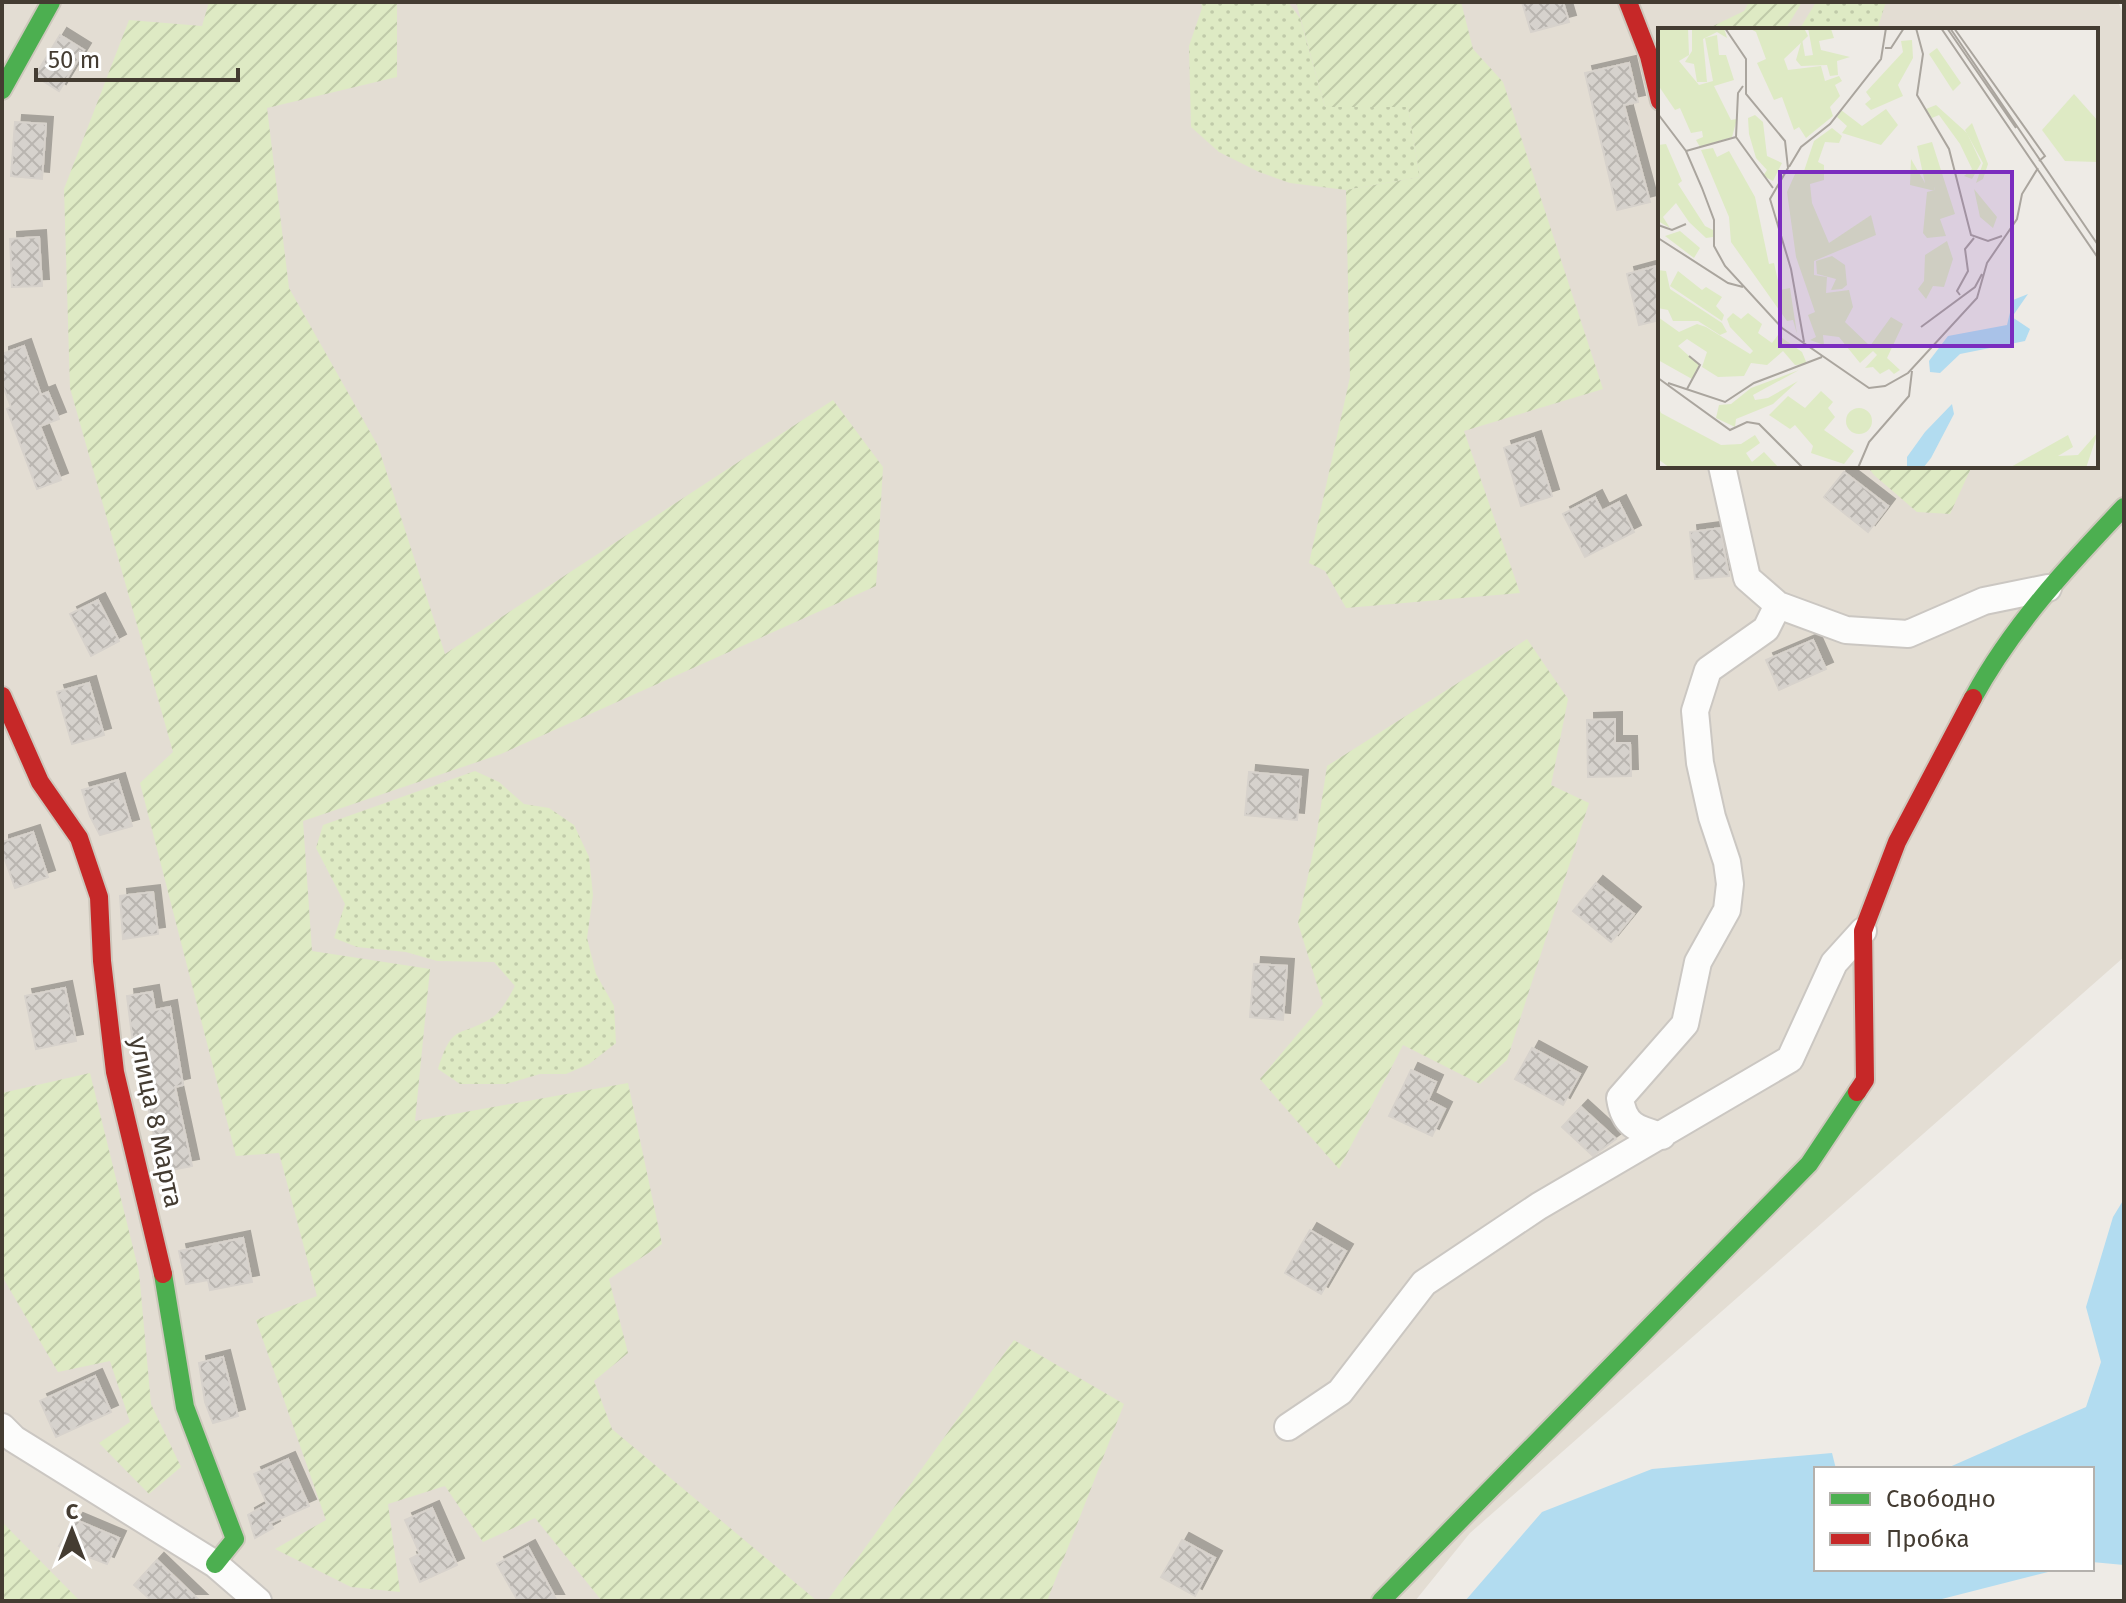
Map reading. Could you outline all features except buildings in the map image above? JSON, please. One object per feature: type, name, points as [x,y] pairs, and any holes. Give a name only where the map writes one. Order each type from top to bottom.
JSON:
[{"type":"street","points":[[2,90],[51,2]]},
{"type":"street","points":[[1628,2],[1649,56],[1658,93]]},
{"type":"street","points":[[1722,468],[1747,578],[1778,605],[1846,630],[1908,634],[1984,601],[2048,588]]},
{"type":"street","points":[[1288,1427],[1340,1392],[1424,1283],[1539,1206],[1790,1059],[1834,963],[1863,931],[1897,842],[1984,678],[2048,588],[2124,507]]},
{"type":"street","points":[[1662,1136],[1637,1129],[1622,1114],[1620,1098],[1685,1024],[1698,962],[1727,910],[1730,884],[1700,763],[1695,711],[1708,670],[1766,629],[1778,605]]},
{"type":"street","name":"улица 8 Марта","points":[[2,696],[40,782],[79,838],[99,897],[102,961],[115,1072],[162,1268],[185,1407],[235,1539],[215,1564]]},
{"type":"street","points":[[1381,1601],[1809,1164],[1865,1080],[1863,931]]},
{"type":"street","points":[[2,1427],[14,1439],[215,1564],[258,1601]]},
{"type":"shaded area","points":[[2,2],[2118,2],[2124,15],[2124,957],[1470,1533],[1415,1601],[2,1601]]},
{"type":"green space","points":[[209,2],[397,2],[397,77],[267,108],[289,288],[378,446],[445,654],[833,400],[883,467],[876,586],[501,754],[303,821],[312,951],[430,969],[415,1121],[628,1083],[662,1244],[609,1279],[628,1353],[594,1381],[612,1429],[817,1601],[602,1601],[535,1518],[483,1542],[445,1486],[388,1504],[400,1592],[351,1587],[275,1549],[326,1520],[256,1320],[317,1296],[279,1153],[236,1156],[140,783],[173,752],[70,388],[64,189],[129,20],[202,26]]},
{"type":"green space","points":[[1201,2],[1288,2],[1300,18],[1325,107],[1408,107],[1420,177],[1346,190],[1290,183],[1219,152],[1191,127],[1189,46],[1202,8]]},
{"type":"green space","points":[[1296,2],[1461,2],[1473,49],[1503,82],[1603,389],[1464,431],[1520,593],[1346,608],[1325,571],[1309,563],[1350,377],[1346,190],[1420,177],[1408,107],[1325,107]]},
{"type":"green space","points":[[1749,2],[1802,2],[1786,28],[1709,28],[1744,11]]},
{"type":"green space","points":[[1816,2],[1886,2],[1878,28],[1800,28]]},
{"type":"green space","points":[[1869,468],[1971,468],[1950,514],[1917,512]]},
{"type":"green space","points":[[1527,639],[1568,699],[1551,785],[1589,803],[1507,1060],[1480,1084],[1403,1045],[1339,1169],[1260,1079],[1323,1004],[1298,923],[1327,766]]},
{"type":"green space","points":[[475,771],[499,782],[524,804],[549,808],[574,825],[589,857],[593,895],[587,938],[596,974],[614,1006],[616,1043],[589,1064],[566,1074],[540,1074],[506,1084],[460,1084],[438,1069],[448,1044],[458,1033],[496,1014],[515,986],[494,962],[437,961],[406,952],[357,947],[334,938],[345,904],[316,848],[323,825]]},
{"type":"green space","points":[[90,1073],[139,1272],[151,1404],[181,1467],[149,1494],[99,1443],[130,1422],[110,1361],[58,1372],[2,1276],[2,1093]]},
{"type":"green space","points":[[1014,1340],[1124,1404],[1047,1601],[827,1601]]},
{"type":"green space","points":[[2,1522],[80,1601],[2,1601]]},
{"type":"water","points":[[2124,1199],[2124,1565],[2094,1562],[2094,1467],[1950,1467],[2086,1407],[2101,1362],[2086,1307],[2113,1217]]},
{"type":"water","points":[[1832,1453],[1836,1467],[1814,1467],[1814,1571],[2052,1571],[1934,1601],[1465,1601],[1542,1512],[1652,1469]]},
{"type":"traffic: fast","points":[[2,90],[51,2]]},
{"type":"traffic: fast","points":[[1973,698],[2023,621],[2124,507]]},
{"type":"traffic: fast","points":[[1381,1601],[1809,1164],[1857,1092]]},
{"type":"traffic: fast","points":[[163,1274],[185,1407],[235,1539],[215,1564]]},
{"type":"traffic: jam","points":[[1628,2],[1649,56],[1658,93]]},
{"type":"traffic: jam","points":[[2,696],[40,782],[79,838],[99,897],[102,961],[115,1072],[163,1274]]},
{"type":"traffic: jam","points":[[1857,1092],[1865,1080],[1863,931],[1897,842],[1973,698]]}]
